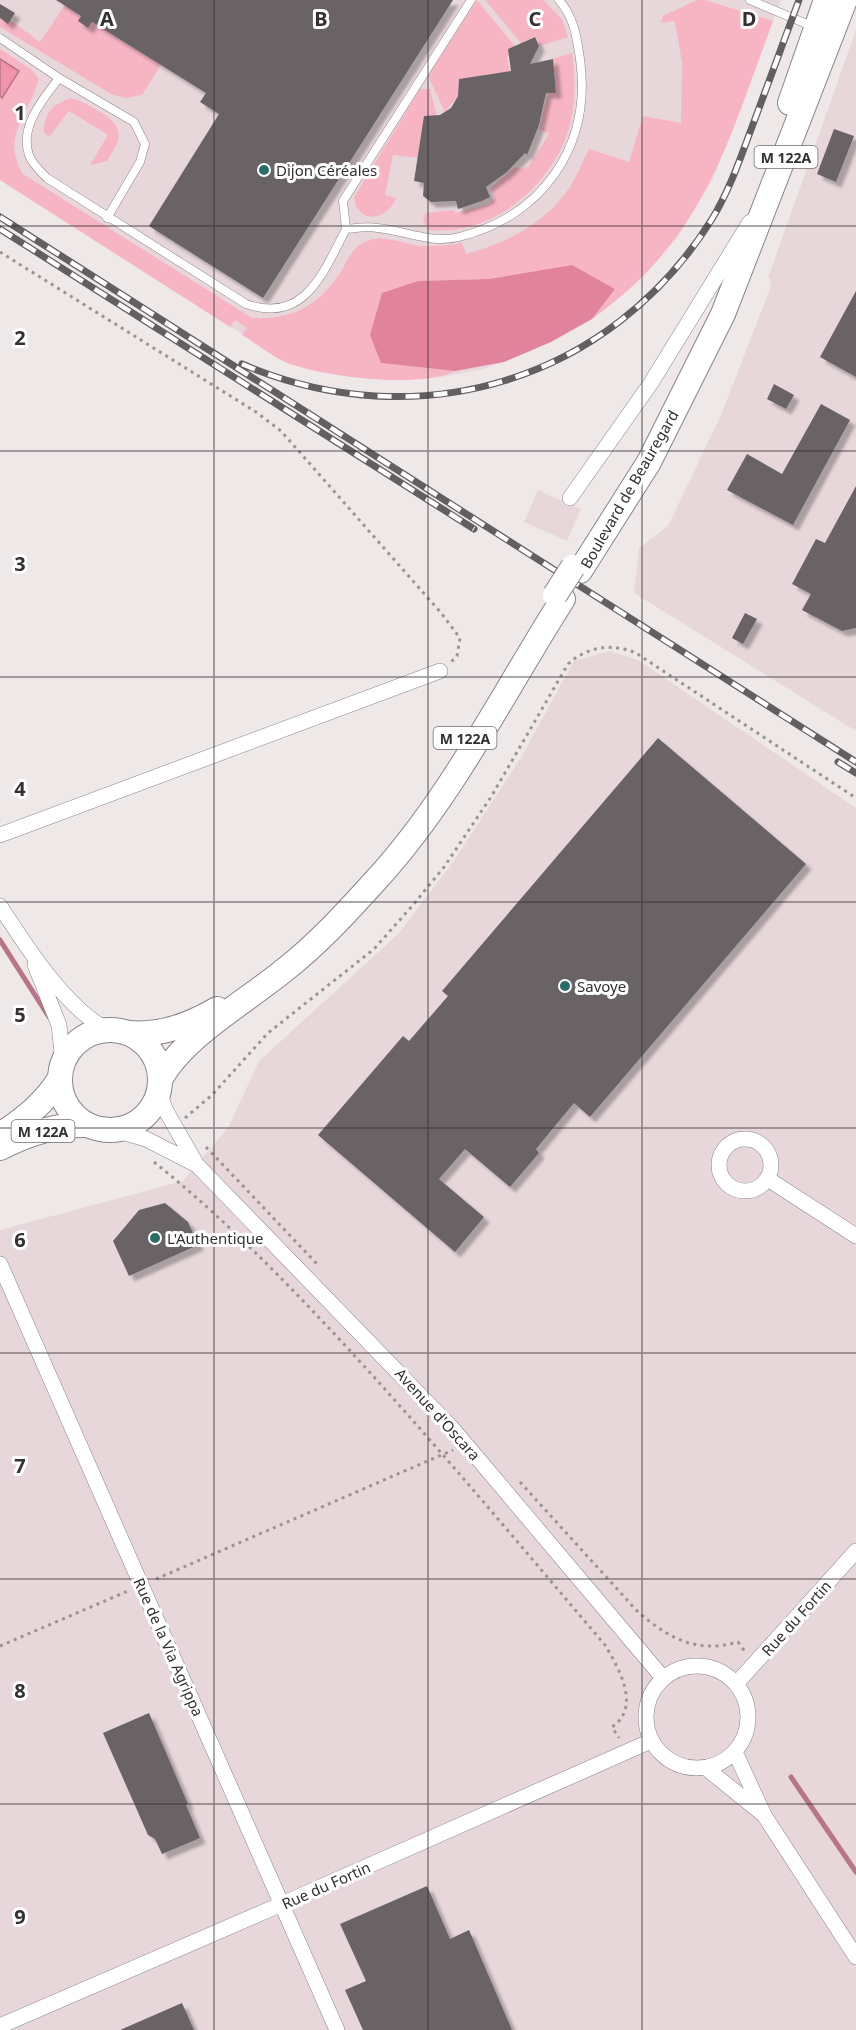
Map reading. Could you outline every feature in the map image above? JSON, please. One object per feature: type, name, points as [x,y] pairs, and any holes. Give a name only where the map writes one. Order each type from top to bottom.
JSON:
[{"type":"main road","name":"Boulevard de Beauregard","points":[[577,569],[641,457],[683,377],[725,285],[750,222],[826,0]]},
{"type":"main road","name":"Boulevard de Beauregard","points":[[373,876],[423,806],[648,462],[723,314],[845,0]]},
{"type":"main road","name":"M 122A","points":[[118,1032],[166,1031],[198,1020],[218,1009],[307,937],[373,876]]},
{"type":"main road","name":"M 122A","points":[[160,1086],[180,1052],[284,971],[317,942],[373,876]]},
{"type":"main road","points":[[118,1032],[148,1048],[155,1058],[160,1086],[151,1109],[135,1124],[115,1130],[103,1130],[76,1118],[66,1105],[61,1070],[78,1041],[90,1034],[118,1032]]},
{"type":"main road","name":"M 122A","points":[[0,1135],[33,1111],[46,1098],[61,1070]]},
{"type":"main road","name":"M 122A","points":[[0,1148],[39,1132],[67,1125],[88,1125]]},
{"type":"street","points":[[570,498],[651,383],[750,222]]},
{"type":"street","points":[[0,835],[440,671]]},
{"type":"street","points":[[0,906],[27,949],[76,1007],[118,1032]]},
{"type":"street","points":[[27,949],[56,1015],[62,1040],[61,1070]]},
{"type":"street","name":"Avenue d'Oscara","points":[[160,1086],[174,1127],[197,1165],[395,1366],[467,1444],[663,1678]]},
{"type":"street","name":"Avenue d'Oscara","points":[[115,1130],[137,1135],[197,1165]]},
{"type":"street","points":[[768,1179],[856,1236]]},
{"type":"street","name":"Rue de la Via Agrippa","points":[[0,1264],[337,2030]]},
{"type":"street","name":"Rue du Fortin","points":[[736,1684],[856,1551]]},
{"type":"street","points":[[688,1666],[703,1666],[718,1670],[736,1684],[747,1705],[749,1722],[745,1738],[735,1752],[722,1763],[706,1768],[689,1769],[673,1763],[659,1753],[651,1741],[645,1723],[646,1707],[651,1693],[663,1678],[673,1671],[688,1666]]},
{"type":"street","name":"Rue du Fortin","points":[[0,2026],[651,1741]]},
{"type":"street","points":[[735,1752],[764,1815],[856,1957]]},
{"type":"street","points":[[706,1768],[764,1815]]},
{"type":"lane","points":[[59,78],[38,106],[26,138],[30,158],[47,178],[246,304],[266,311],[292,304],[316,287],[346,229],[343,201],[471,0]]},
{"type":"lane","points":[[346,229],[377,228],[416,237],[456,238],[495,227],[542,193],[565,159],[575,135],[583,81],[573,21],[559,0]]},
{"type":"lane","points":[[750,0],[815,27]]},
{"type":"lane","points":[[0,38],[59,78],[134,122],[145,144],[140,162],[107,218]]},
{"type":"path","points":[[0,252],[256,412],[281,431],[403,568],[460,638],[457,656],[440,671]]},
{"type":"path","points":[[174,1127],[212,1095],[268,1033],[374,949],[413,905],[444,867],[490,797],[568,664],[584,652],[611,646],[636,653],[856,798]]},
{"type":"path","points":[[154,1143],[143,1153],[179,1182],[294,1290],[444,1454],[604,1645],[621,1671],[625,1684],[625,1709],[620,1722],[612,1727],[627,1751]]},
{"type":"path","points":[[0,1646],[467,1444]]},
{"type":"shaded area","points":[[0,0],[781,0],[713,179],[677,238],[639,281],[592,319],[529,352],[483,369],[442,377],[392,379],[335,374],[288,363],[0,180]]},
{"type":"shaded area","points":[[477,0],[515,46],[507,58],[512,80],[496,79],[495,73],[459,80],[458,96],[445,112],[428,76]]},
{"type":"shaded area","points":[[485,0],[543,0],[562,19],[568,37],[539,46],[535,36],[521,43]]},
{"type":"shaded area","points":[[697,0],[705,0],[773,21],[725,148],[708,186],[687,222],[661,256],[630,288],[592,319],[615,289],[572,265],[489,279],[418,281],[381,363],[455,371],[439,376],[397,380],[373,379],[349,377],[290,364],[242,335],[247,328],[235,320],[230,327],[0,180],[0,49],[32,70],[39,79],[15,137],[14,149],[23,174],[252,318],[294,313],[326,291],[335,281],[352,252],[362,243],[380,239],[421,246],[462,243],[466,254],[481,250],[510,238],[550,211],[570,187],[589,149],[629,162],[643,116],[681,123],[682,63],[675,21],[661,23],[663,16]]},
{"type":"shaded area","points":[[65,5],[81,16],[78,21],[88,28],[92,22],[161,65],[142,95],[125,98],[111,94],[0,27],[0,18],[8,23],[10,20],[40,42]]},
{"type":"shaded area","points":[[856,30],[856,731],[634,593],[639,548],[668,526],[721,415],[770,289],[771,280],[768,278]]},
{"type":"shaded area","points":[[572,53],[574,86],[569,130],[543,177],[511,207],[492,218],[472,226],[450,230],[428,230],[423,219],[426,213],[453,210],[456,213],[489,204],[494,199],[491,188],[515,167],[521,169],[529,166],[549,134],[539,129],[548,93],[556,93],[553,59]]},
{"type":"shaded area","points":[[0,59],[19,71],[2,98],[0,96]]},
{"type":"shaded area","points":[[420,89],[430,89],[437,116],[418,158],[393,155],[385,195],[396,198],[392,206],[380,215],[366,216],[356,206],[354,197]]},
{"type":"shaded area","points":[[71,98],[83,102],[115,124],[119,135],[118,141],[107,161],[90,165],[108,135],[69,111],[49,137],[44,132],[44,125],[51,110]]},
{"type":"shaded area","points":[[572,265],[615,289],[592,319],[551,342],[504,362],[455,371],[381,363],[370,335],[382,293],[418,281],[489,279]]},
{"type":"shaded area","points":[[538,490],[581,509],[567,541],[524,522]]},
{"type":"shaded area","points":[[609,651],[638,660],[856,808],[856,2030],[0,2030],[0,1230],[183,1181],[229,1126],[259,1061],[398,934],[453,862],[520,759],[574,661]]},
{"type":"building","name":"Dijon Céréales","points":[[56,0],[453,0],[263,298],[149,226],[219,114],[200,102],[206,93],[92,22],[88,28],[78,21],[81,16]]},
{"type":"building","points":[[0,4],[15,13],[8,24],[0,18]]},
{"type":"building","points":[[535,37],[539,46],[530,64],[553,59],[556,93],[546,93],[539,125],[527,155],[525,153],[507,172],[486,187],[490,197],[482,201],[458,209],[456,201],[431,202],[423,196],[424,183],[414,181],[424,116],[440,115],[451,108],[458,96],[459,79],[511,71],[508,49]]},
{"type":"building","points":[[834,129],[854,136],[836,182],[817,174]]},
{"type":"building","points":[[856,291],[856,377],[820,357]]},
{"type":"building","points":[[774,384],[794,395],[786,409],[767,399]]},
{"type":"building","points":[[821,404],[850,420],[793,525],[727,490],[747,454],[782,474]]},
{"type":"building","points":[[856,486],[856,628],[842,631],[802,610],[811,594],[792,584],[816,539],[825,543]]},
{"type":"building","points":[[745,613],[757,619],[743,644],[732,638]]},
{"type":"building","points":[[658,738],[806,864],[590,1117],[574,1103],[536,1149],[539,1153],[510,1187],[465,1149],[439,1179],[484,1217],[455,1252],[318,1135],[403,1036],[409,1041],[448,996],[442,991]]},
{"type":"building","points":[[165,1203],[188,1222],[198,1245],[129,1276],[113,1241],[139,1210]]},
{"type":"building","points":[[149,1713],[200,1838],[162,1854],[155,1839],[148,1835],[103,1733]]},
{"type":"building","points":[[427,1886],[450,1939],[469,1930],[512,2030],[363,2030],[345,1990],[366,1981],[340,1924]]},
{"type":"building","points":[[182,2003],[194,2030],[120,2030]]},
{"type":"waterway","points":[[0,940],[49,1017]]},
{"type":"waterway","points":[[791,1777],[856,1872]]},
{"type":"railway","points":[[242,364],[308,386],[375,396],[441,394],[504,381],[565,356],[620,321],[670,275],[719,207],[731,183],[799,0]]},
{"type":"railway","points":[[0,217],[856,762]]},
{"type":"railway","points":[[0,229],[474,529]]},
{"type":"railway","points":[[838,762],[856,773]]},
{"type":"place","name":"Dijon Céréales","points":[[264,170]]},
{"type":"place","name":"Savoye","points":[[565,986]]},
{"type":"place","name":"L'Authentique","points":[[155,1238]]}]
